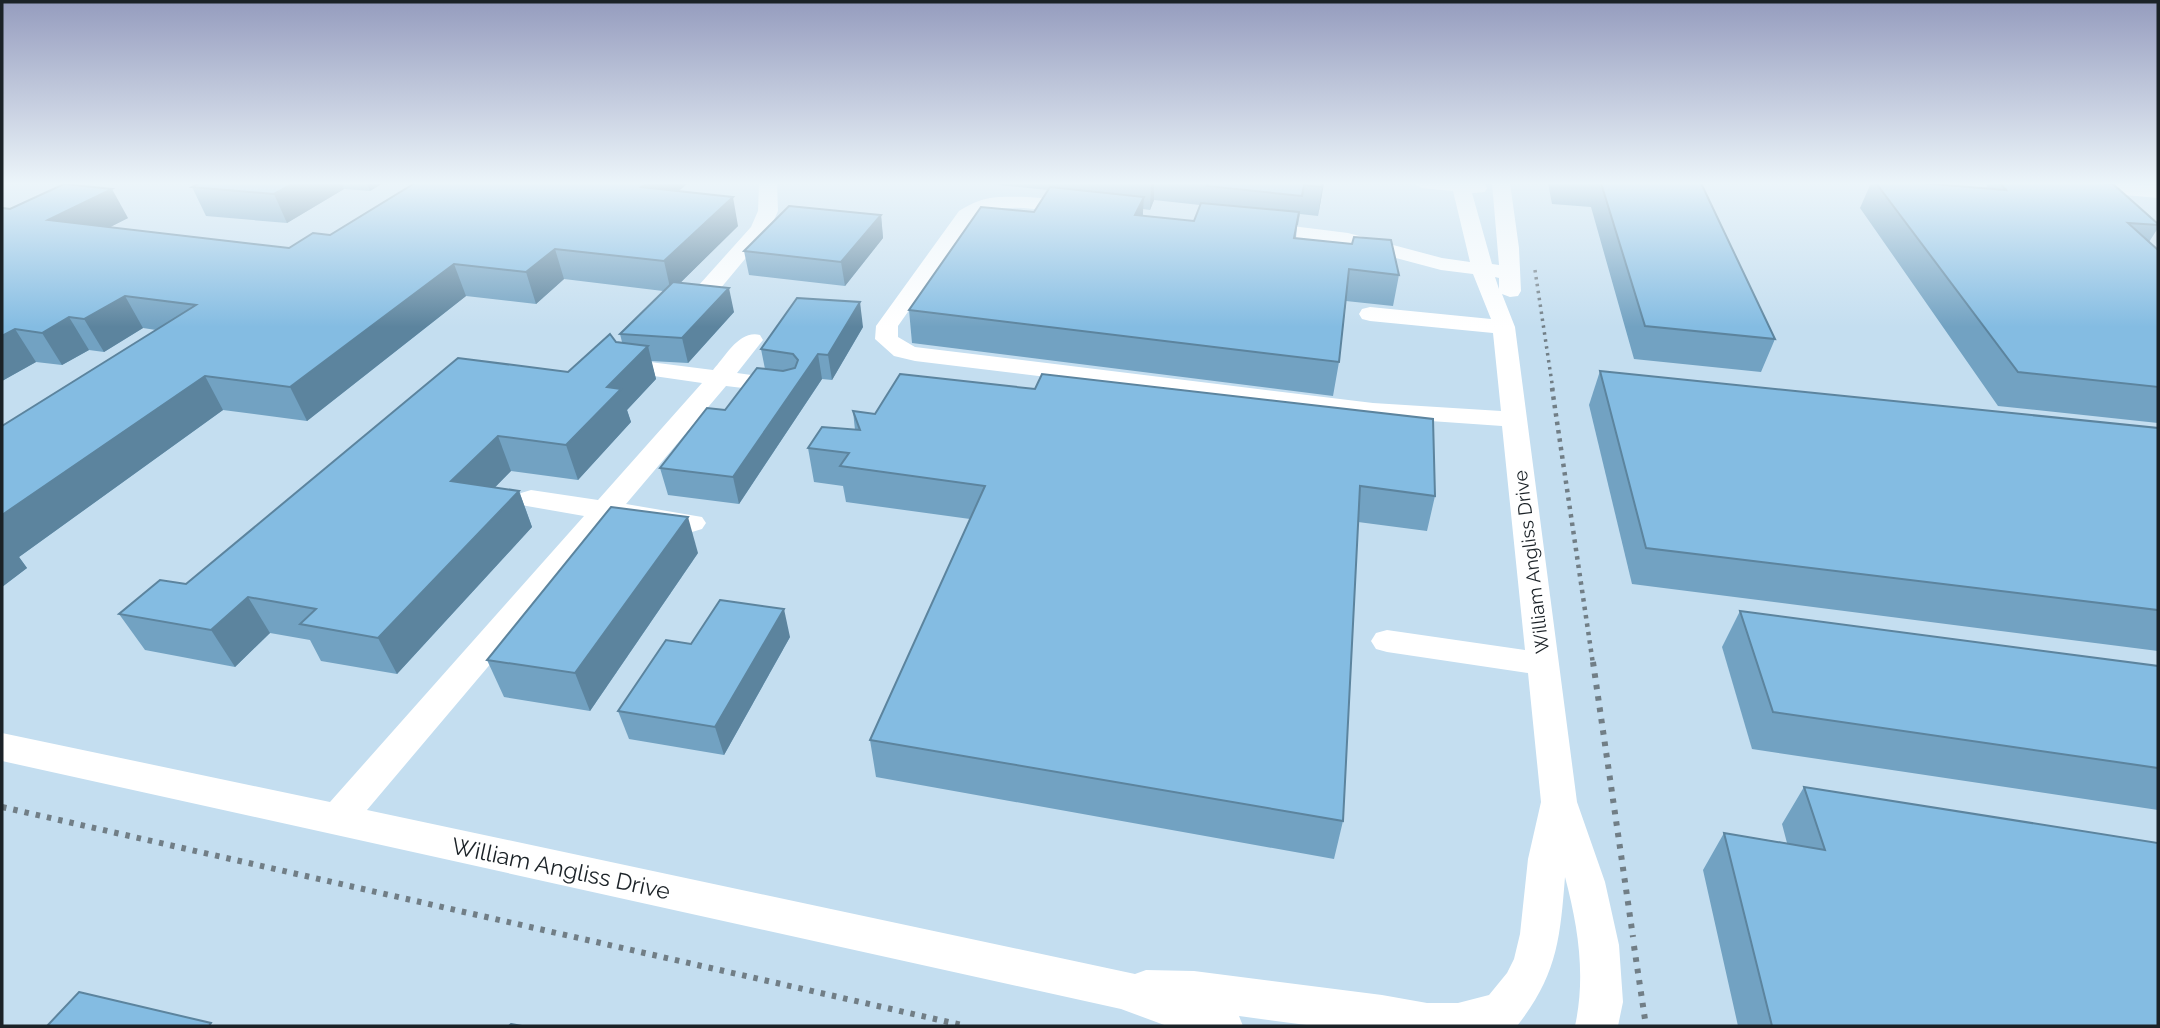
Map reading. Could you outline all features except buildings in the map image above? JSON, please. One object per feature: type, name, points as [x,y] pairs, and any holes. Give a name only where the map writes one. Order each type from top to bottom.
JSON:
[{"type":"street","points":[[708,290],[758,231]]},
{"type":"street","points":[[955,231],[887,326],[886,340],[902,351],[1373,410],[1514,419]]},
{"type":"street","points":[[1281,231],[1348,239],[1441,264],[1510,273]]},
{"type":"street","name":"William Angliss Drive","points":[[1473,231],[1504,324],[1559,802],[1577,848],[1598,948],[1603,986],[1597,1026]]},
{"type":"street","name":"William Angliss Drive","points":[[1504,324],[1511,286],[1506,231]]},
{"type":"street","points":[[1370,314],[1504,324]]},
{"type":"street","points":[[337,820],[752,340]]},
{"type":"street","points":[[634,367],[788,387]]},
{"type":"street","points":[[531,499],[692,523]]},
{"type":"street","points":[[1387,641],[1543,664]]},
{"type":"street","name":"William Angliss Drive","points":[[2,747],[1121,989],[1222,1026]]},
{"type":"street","name":"William Angliss Drive","points":[[1121,989],[1218,994],[1382,1015],[1427,1024],[1509,1022],[1534,961],[1540,934],[1547,859],[1559,802]]},
{"type":"path","points":[[1535,266],[1646,1026]]},
{"type":"path","points":[[2,807],[966,1026]]},
{"type":"shaded area","points":[[2,231],[2158,231],[2158,1026],[2,1026]]}]
